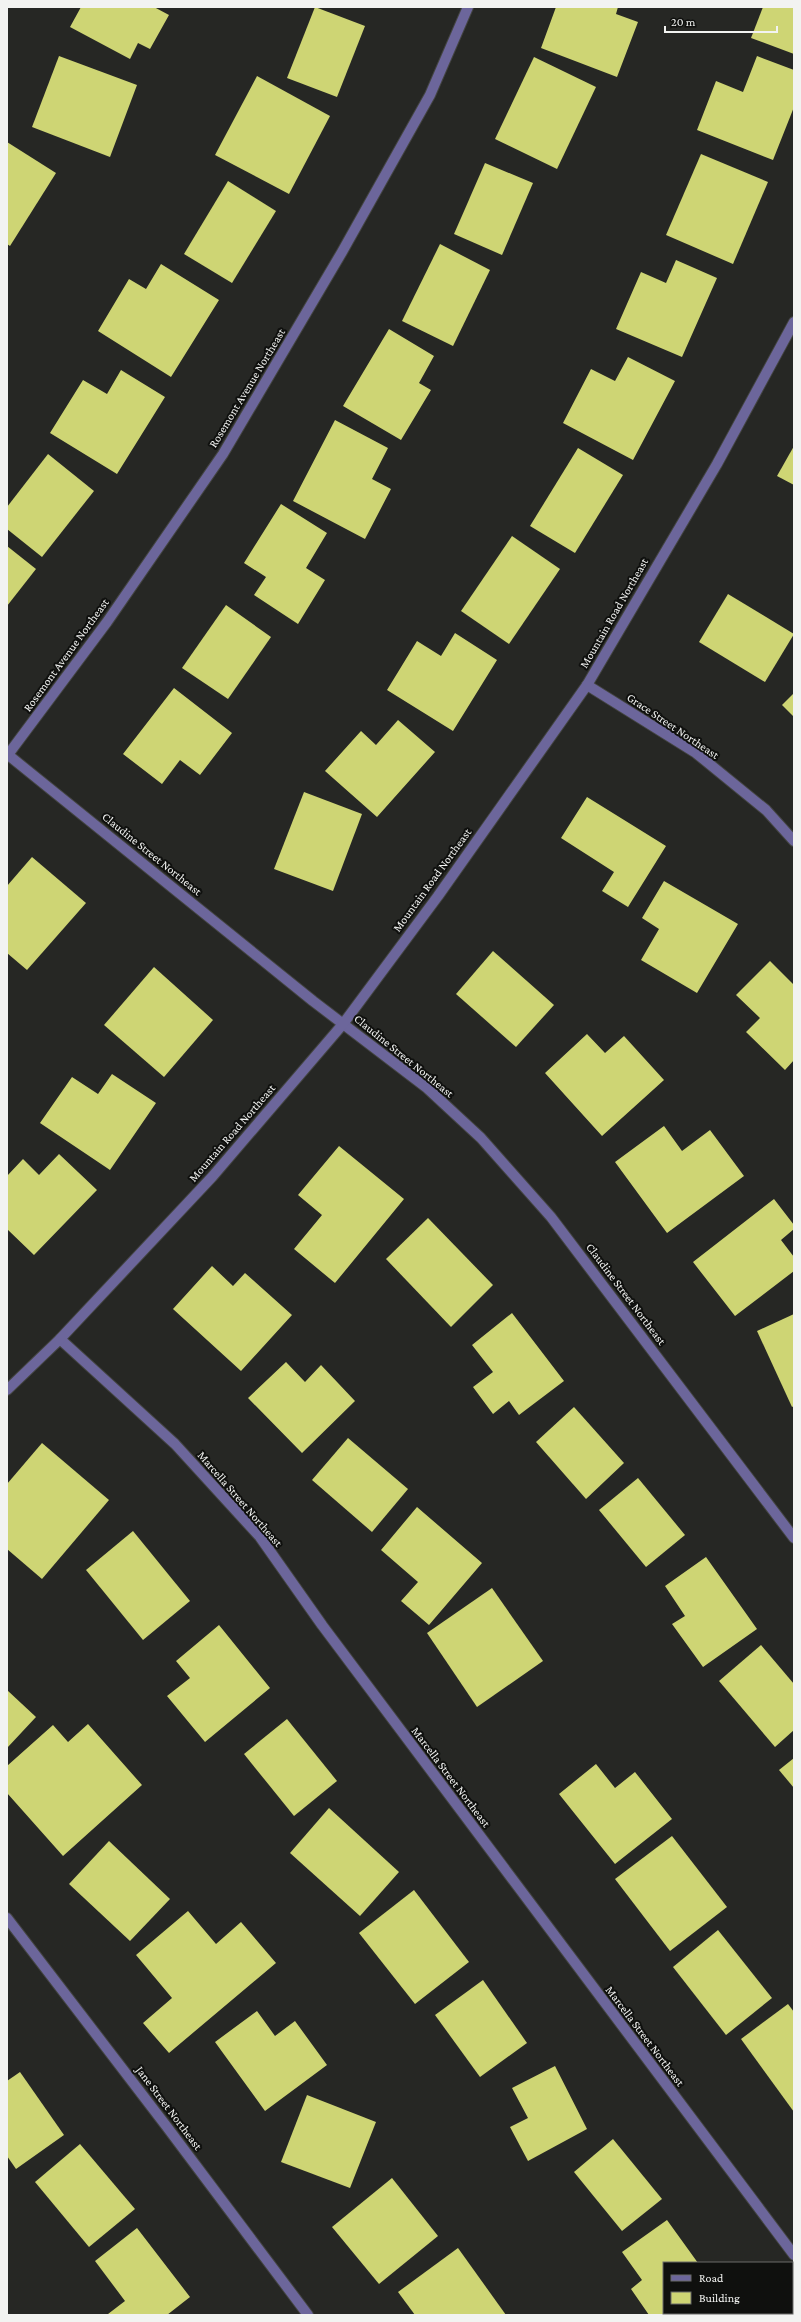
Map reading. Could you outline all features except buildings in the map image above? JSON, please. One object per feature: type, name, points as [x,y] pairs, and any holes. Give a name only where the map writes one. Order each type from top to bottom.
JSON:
[{"type":"street","name":"Rosemont Avenue Northeast","points":[[7,755],[107,622],[223,454],[342,252],[430,95],[468,7]]},
{"type":"street","name":"Mountain Road Northeast","points":[[7,1390],[60,1339],[212,1177],[343,1024],[438,896],[587,685],[716,464],[794,322]]},
{"type":"street","name":"Grace Street Northeast","points":[[587,685],[696,753],[766,810],[794,841]]},
{"type":"street","name":"Claudine Street Northeast","points":[[7,755],[343,1024],[428,1088],[481,1138],[551,1217],[794,1538]]},
{"type":"street","name":"Marcella Street Northeast","points":[[60,1339],[175,1444],[260,1537],[322,1625],[794,2255]]},
{"type":"street","name":"Jane Street Northeast","points":[[7,1918],[167,2127],[308,2315]]}]
